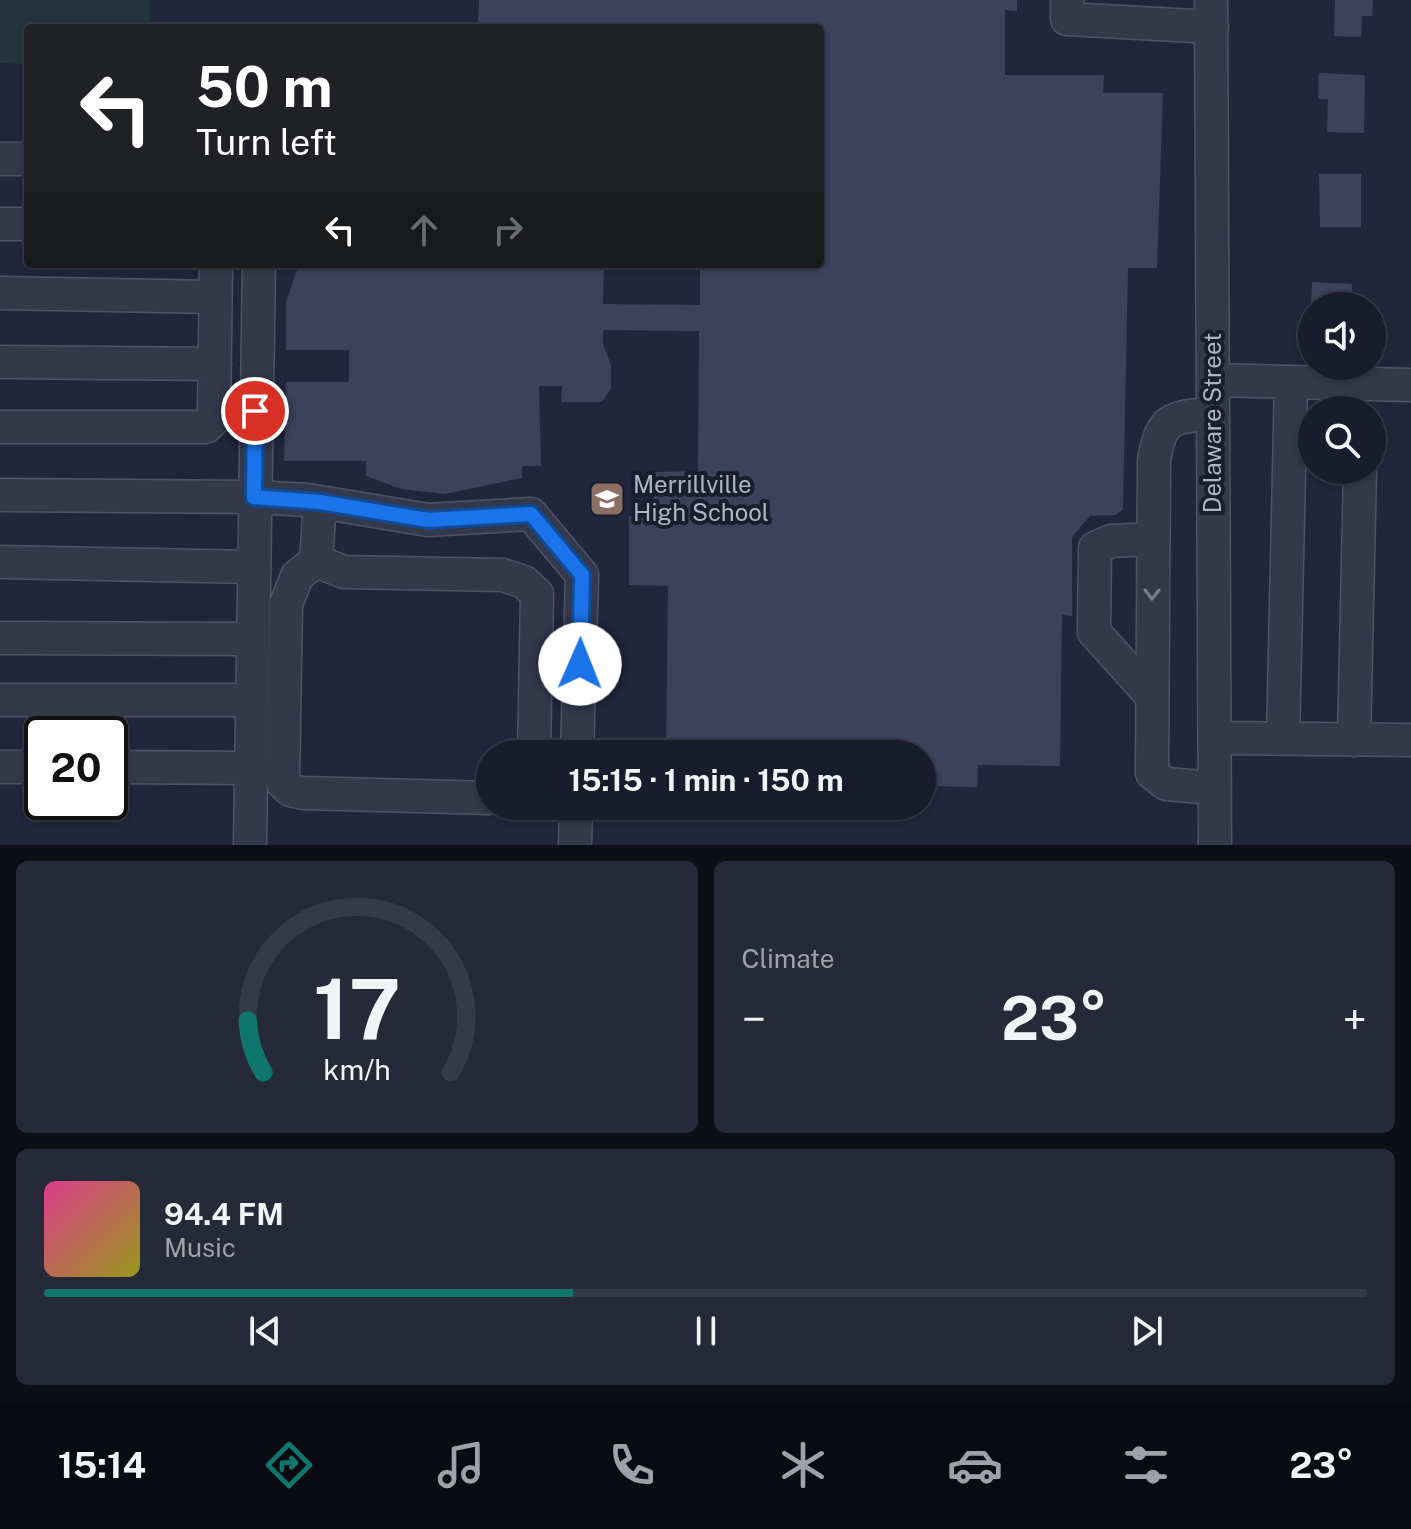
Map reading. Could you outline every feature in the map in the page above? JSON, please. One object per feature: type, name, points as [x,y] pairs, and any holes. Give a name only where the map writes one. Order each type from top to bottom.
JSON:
[{"type":"street","points":[[1067,0],[1067,19],[1130,11],[1212,13]]},
{"type":"street","name":"Delaware Street","points":[[1212,13],[1215,845]]},
{"type":"street","points":[[0,159],[24,159]]},
{"type":"street","points":[[0,224],[24,224]]},
{"type":"street","points":[[0,427],[206,427],[214,419],[216,268]]},
{"type":"street","points":[[250,845],[259,268]]},
{"type":"street","points":[[0,293],[215,297]]},
{"type":"street","points":[[0,362],[215,364]]},
{"type":"street","points":[[1213,380],[1291,382],[1356,396]]},
{"type":"street","points":[[1283,739],[1291,382]]},
{"type":"street","points":[[1365,396],[1411,385]]},
{"type":"street","points":[[1213,414],[1181,417],[1167,423],[1159,434],[1154,460],[1150,726],[1152,773],[1166,784],[1215,788]]},
{"type":"street","points":[[1354,740],[1360,484]]},
{"type":"street","points":[[0,495],[254,497],[320,502],[428,520],[531,514],[582,575],[577,740]]},
{"type":"street","points":[[290,790],[283,783],[286,604],[297,576],[316,561],[320,502]]},
{"type":"street","points":[[1150,694],[1094,632],[1094,590],[1095,548],[1111,541],[1152,539]]},
{"type":"street","points":[[316,561],[344,572],[503,575],[524,582],[537,594],[534,740]]},
{"type":"street","points":[[0,562],[253,567]]},
{"type":"street","points":[[0,638],[252,639]]},
{"type":"street","points":[[0,700],[252,700]]},
{"type":"street","points":[[1215,738],[1411,740]]},
{"type":"street","points":[[0,767],[24,767]]},
{"type":"street","points":[[128,769],[251,780],[290,790],[476,797]]},
{"type":"street","points":[[575,845],[576,820]]},
{"type":"shaded area","points":[[0,0],[150,0],[149,24],[24,24],[24,64],[0,63]]},
{"type":"building","points":[[479,0],[1017,0],[1017,11],[1005,10],[1005,75],[1104,75],[1103,93],[1163,93],[1157,268],[1128,268],[1123,509],[1116,515],[1090,516],[1072,537],[1072,616],[1062,615],[1060,766],[978,765],[977,787],[936,786],[936,740],[666,740],[668,586],[629,585],[629,516],[653,516],[654,472],[698,471],[699,331],[603,330],[603,344],[611,365],[611,388],[602,402],[561,402],[562,386],[539,386],[541,466],[522,466],[522,478],[444,494],[401,489],[366,476],[366,461],[284,461],[286,382],[349,382],[349,350],[286,350],[286,302],[298,268],[604,268],[603,304],[700,305],[700,268],[824,268],[824,24],[478,24]]},
{"type":"building","points":[[1335,0],[1373,0],[1372,16],[1362,16],[1361,37],[1334,36]]},
{"type":"building","points":[[1319,73],[1365,75],[1364,133],[1327,132],[1328,99],[1318,99]]},
{"type":"building","points":[[1319,174],[1361,174],[1361,227],[1320,227]]},
{"type":"building","points":[[1312,282],[1352,284],[1352,292],[1312,292]]},
{"type":"place","name":"Merrillville High School","points":[[607,499]]},
{"type":"route","points":[[255,411],[254,497],[308,500],[428,520],[531,514],[582,575],[580,664]]}]
